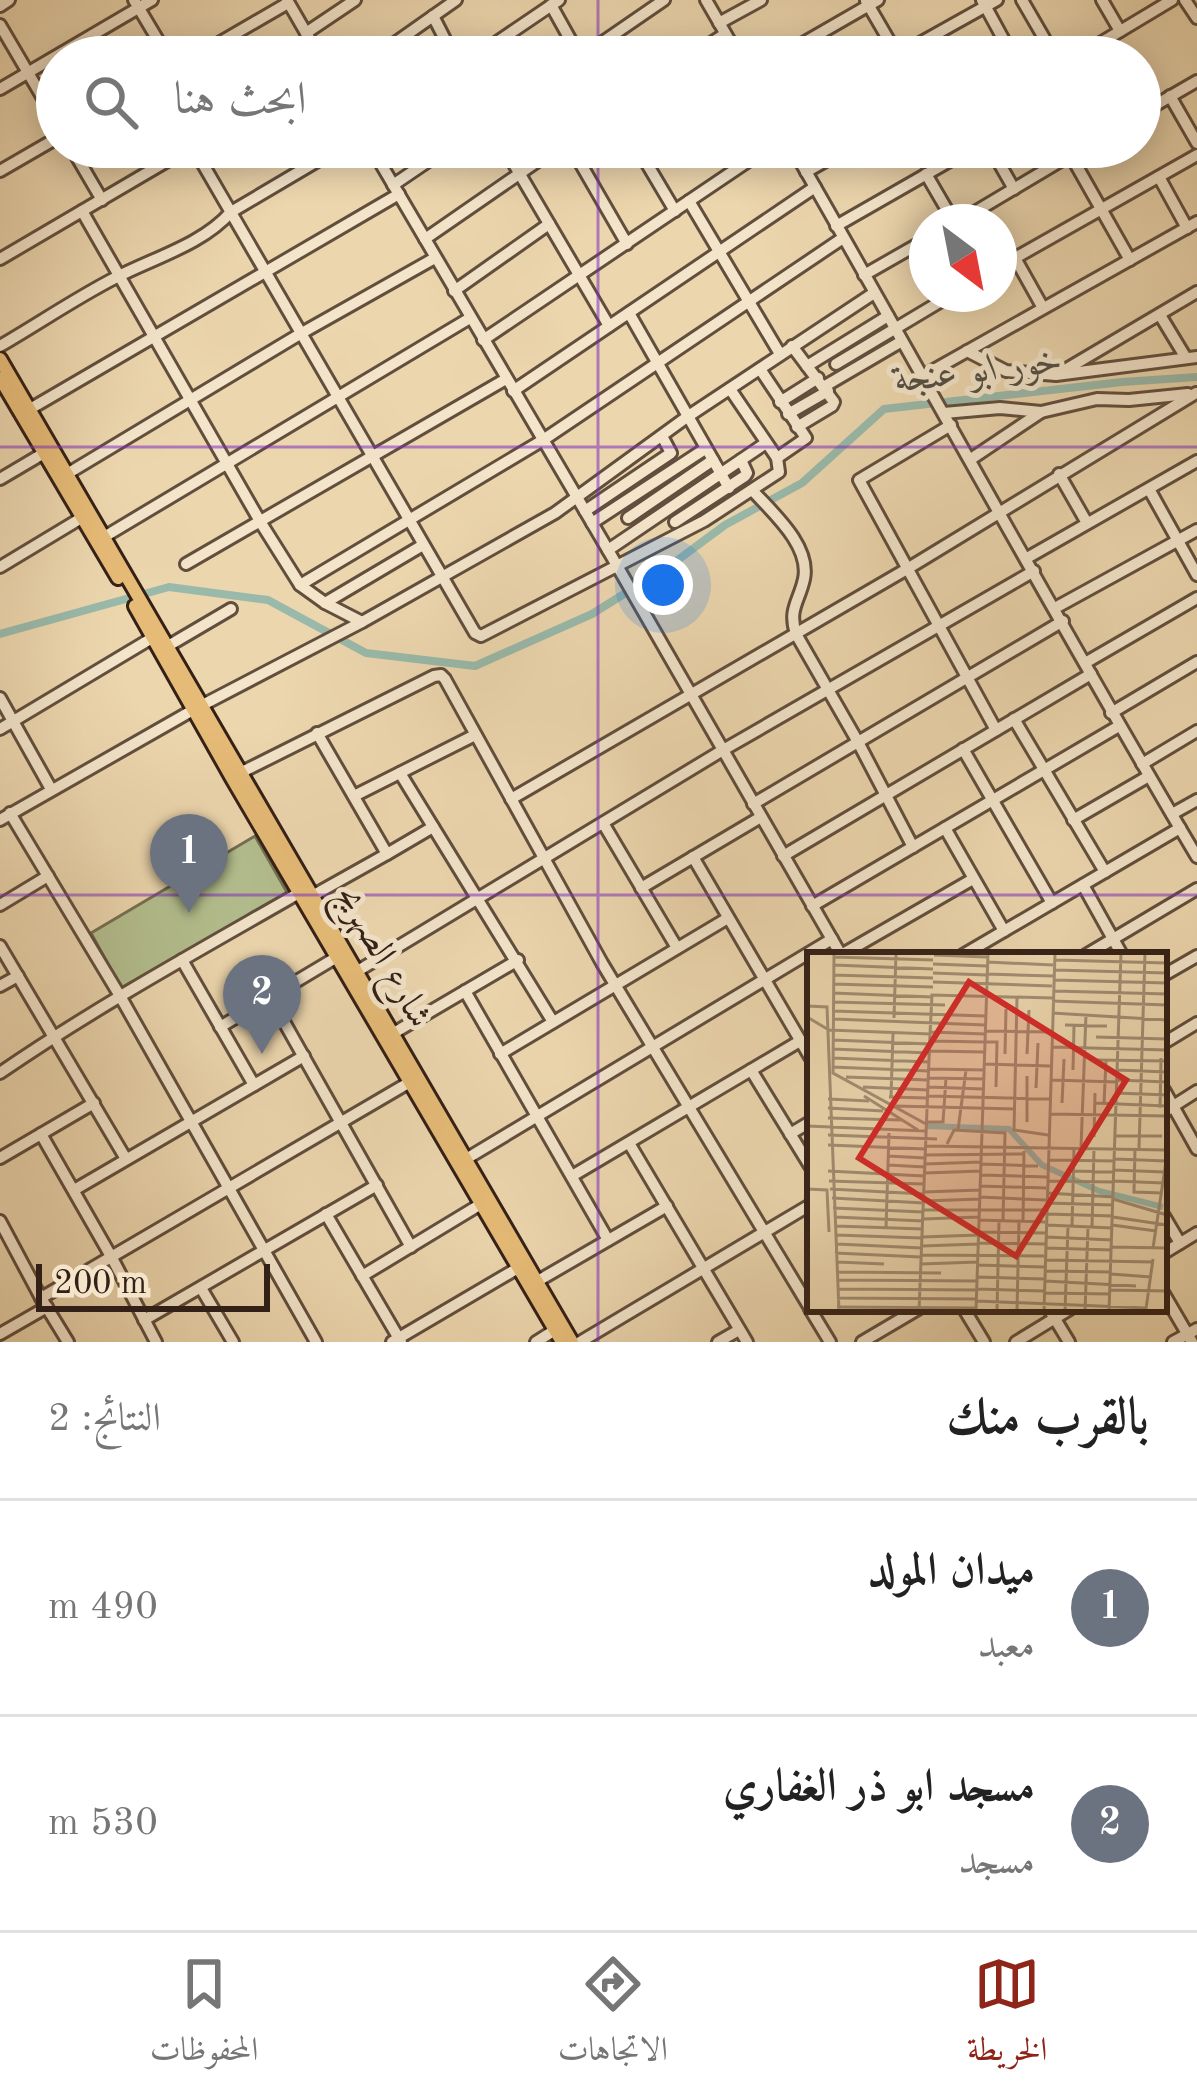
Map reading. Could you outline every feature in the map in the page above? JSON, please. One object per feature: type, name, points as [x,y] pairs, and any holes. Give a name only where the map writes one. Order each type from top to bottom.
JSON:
[{"type":"main road","points":[[0,359],[104,536],[129,588]]},
{"type":"main road","points":[[0,378],[4,396],[137,602]]},
{"type":"main road","name":"شارع الصهريج","points":[[137,602],[152,638],[240,773],[337,957],[559,1336]]},
{"type":"main road","name":"شارع الصهريج","points":[[137,602],[168,646],[198,708],[306,895],[576,1342]]},
{"type":"street","points":[[0,6],[9,0]]},
{"type":"street","points":[[86,36],[136,4],[152,0]]},
{"type":"street","points":[[306,33],[355,0]]},
{"type":"street","points":[[611,36],[664,0]]},
{"type":"street","points":[[706,0],[727,36]]},
{"type":"street","points":[[713,36],[761,0]]},
{"type":"street","points":[[1022,0],[1043,36]]},
{"type":"street","points":[[1102,0],[1120,31]]},
{"type":"street","points":[[1112,36],[1172,0]]},
{"type":"street","points":[[1185,0],[1197,18]]},
{"type":"street","points":[[230,36],[287,1],[308,36]]},
{"type":"street","points":[[405,36],[452,1]]},
{"type":"street","points":[[814,36],[871,2],[887,36]]},
{"type":"street","points":[[931,36],[988,2],[1003,36]]},
{"type":"street","points":[[507,36],[555,3],[570,36]]},
{"type":"street","points":[[136,4],[155,36]]},
{"type":"street","points":[[433,16],[443,36]]},
{"type":"street","points":[[0,26],[36,87]]},
{"type":"street","points":[[0,89],[36,68]]},
{"type":"street","points":[[1161,101],[1197,81]]},
{"type":"street","points":[[1170,96],[1197,143]]},
{"type":"street","points":[[0,171],[36,150]]},
{"type":"street","points":[[1017,257],[1197,154]]},
{"type":"street","points":[[83,168],[102,200]]},
{"type":"street","points":[[0,259],[156,168]]},
{"type":"street","points":[[205,168],[408,520],[481,636],[664,541],[746,475],[741,460]]},
{"type":"street","points":[[0,346],[120,275],[202,236],[231,212],[305,168]]},
{"type":"street","points":[[384,168],[839,952]]},
{"type":"street","points":[[29,409],[264,272],[422,168]]},
{"type":"street","points":[[516,168],[609,326]]},
{"type":"street","points":[[424,239],[528,168]]},
{"type":"street","points":[[583,168],[627,244]]},
{"type":"street","points":[[650,168],[675,211]]},
{"type":"street","points":[[483,340],[738,168]]},
{"type":"street","points":[[804,168],[1197,857]]},
{"type":"street","points":[[806,172],[813,168]]},
{"type":"street","points":[[836,226],[937,168]]},
{"type":"street","points":[[1002,168],[1014,189]]},
{"type":"street","points":[[988,204],[1044,168]]},
{"type":"street","points":[[1079,168],[1130,260]]},
{"type":"street","points":[[926,174],[945,204]]},
{"type":"street","points":[[923,376],[1194,225],[1159,177]]},
{"type":"street","points":[[186,564],[609,326],[814,187]]},
{"type":"street","points":[[689,201],[781,354]]},
{"type":"street","points":[[82,212],[300,585],[362,622]]},
{"type":"street","points":[[454,291],[549,224]]},
{"type":"street","points":[[300,585],[543,440],[843,238]]},
{"type":"street","points":[[863,274],[909,249]]},
{"type":"street","points":[[67,474],[435,258]]},
{"type":"street","points":[[1017,262],[1043,308]]},
{"type":"street","points":[[1057,375],[1197,292]]},
{"type":"street","points":[[316,1342],[121,996],[48,876],[5,816],[555,513],[874,293]]},
{"type":"street","points":[[788,414],[809,402],[836,364],[860,341],[913,312]]},
{"type":"street","points":[[629,313],[729,488]]},
{"type":"street","points":[[843,314],[872,358]]},
{"type":"street","points":[[1160,315],[1193,356]]},
{"type":"street","points":[[104,536],[470,318]]},
{"type":"street","points":[[816,331],[836,364]]},
{"type":"street","points":[[808,366],[872,358],[902,341]]},
{"type":"street","points":[[792,346],[824,385],[833,404],[796,428]]},
{"type":"street","points":[[967,351],[1006,370],[1057,375],[1193,356]]},
{"type":"street","points":[[760,369],[806,438],[777,458]]},
{"type":"street","points":[[780,402],[801,388],[824,385]]},
{"type":"street","points":[[801,388],[817,415]]},
{"type":"street","points":[[678,527],[718,512],[779,472],[777,458],[730,389]]},
{"type":"street","points":[[938,403],[1041,412],[1097,399],[1197,393]]},
{"type":"street","points":[[511,799],[907,569],[1197,393]]},
{"type":"street","points":[[971,460],[1041,412]]},
{"type":"street","points":[[951,425],[859,480],[996,730]]},
{"type":"street","points":[[585,511],[671,451],[662,436]]},
{"type":"street","points":[[608,550],[766,443]]},
{"type":"street","points":[[0,479],[44,453]]},
{"type":"street","points":[[592,524],[666,474],[709,455]]},
{"type":"street","points":[[628,518],[686,478],[709,455]]},
{"type":"street","points":[[633,456],[666,474],[686,478],[695,493],[718,512]]},
{"type":"street","points":[[1027,559],[1197,461]]},
{"type":"street","points":[[654,464],[666,474]]},
{"type":"street","points":[[666,474],[667,510],[678,527]]},
{"type":"street","points":[[1060,474],[1088,523]]},
{"type":"street","points":[[603,477],[637,531]]},
{"type":"street","points":[[1149,488],[1197,575]]},
{"type":"street","points":[[754,491],[792,538],[804,562],[803,583],[792,615],[796,634],[913,847]]},
{"type":"street","points":[[634,496],[664,541]]},
{"type":"street","points":[[0,567],[82,517]]},
{"type":"street","points":[[1055,608],[1197,530]]},
{"type":"street","points":[[325,603],[423,545]]},
{"type":"street","points":[[356,972],[723,750],[1034,571]]},
{"type":"street","points":[[783,856],[1014,719],[1197,598]]},
{"type":"street","points":[[168,646],[231,609]]},
{"type":"street","points":[[753,804],[1063,621]]},
{"type":"street","points":[[0,729],[152,638]]},
{"type":"street","points":[[1112,713],[1197,662]]},
{"type":"street","points":[[240,773],[440,675],[652,1049],[807,1304]]},
{"type":"street","points":[[0,698],[51,789]]},
{"type":"street","points":[[1014,719],[1105,872]]},
{"type":"street","points":[[812,906],[1119,726]]},
{"type":"street","points":[[1073,820],[1197,731]]},
{"type":"street","points":[[317,733],[387,854]]},
{"type":"street","points":[[354,796],[475,735]]},
{"type":"street","points":[[963,749],[1052,903]]},
{"type":"street","points":[[400,773],[553,1022]]},
{"type":"street","points":[[1172,814],[1197,800]]},
{"type":"street","points":[[641,888],[761,818]]},
{"type":"street","points":[[603,823],[677,948]]},
{"type":"street","points":[[0,1073],[182,960],[433,827]]},
{"type":"street","points":[[945,828],[1004,931]]},
{"type":"street","points":[[972,952],[1180,828]]},
{"type":"street","points":[[693,857],[807,1053]]},
{"type":"street","points":[[0,904],[48,876]]},
{"type":"street","points":[[846,952],[973,879]]},
{"type":"street","points":[[1083,885],[1121,952]]},
{"type":"street","points":[[1091,952],[1197,890]]},
{"type":"street","points":[[500,1054],[728,918]]},
{"type":"street","points":[[811,952],[832,939]]},
{"type":"street","points":[[0,946],[127,1160]]},
{"type":"street","points":[[466,1159],[807,954]]},
{"type":"street","points":[[1167,973],[1197,956]]},
{"type":"street","points":[[220,1027],[337,957]]},
{"type":"street","points":[[182,960],[254,1085]]},
{"type":"street","points":[[392,1034],[518,960]]},
{"type":"street","points":[[0,986],[18,976]]},
{"type":"street","points":[[465,991],[608,1240]]},
{"type":"street","points":[[270,997],[411,1246]]},
{"type":"street","points":[[1167,1041],[1195,1030]]},
{"type":"street","points":[[572,1176],[800,1041]]},
{"type":"street","points":[[74,1190],[304,1056]]},
{"type":"street","points":[[751,1070],[807,1161]]},
{"type":"street","points":[[0,1334],[112,1258],[410,1082]]},
{"type":"street","points":[[1197,1091],[1169,1109],[1197,1149]]},
{"type":"street","points":[[0,1158],[94,1103]]},
{"type":"street","points":[[790,1134],[807,1124]]},
{"type":"street","points":[[41,1134],[156,1342]]},
{"type":"street","points":[[629,1143],[747,1342]]},
{"type":"street","points":[[144,1320],[377,1185]]},
{"type":"street","points":[[362,1276],[481,1204]]},
{"type":"street","points":[[536,1282],[667,1206]]},
{"type":"street","points":[[576,1342],[807,1206]]},
{"type":"street","points":[[326,1214],[397,1341],[518,1268]]},
{"type":"street","points":[[0,1221],[4,1236],[68,1342]]},
{"type":"street","points":[[1167,1221],[1180,1244]]},
{"type":"street","points":[[1167,1251],[1197,1233]]},
{"type":"street","points":[[201,1288],[233,1342]]},
{"type":"street","points":[[1167,1298],[1192,1335],[1173,1342]]},
{"type":"street","points":[[812,1312],[830,1342]]},
{"type":"street","points":[[966,1312],[984,1342]]},
{"type":"street","points":[[862,1342],[898,1314]]},
{"type":"street","points":[[1016,1342],[1052,1314],[1069,1342]]},
{"type":"street","points":[[718,1342],[739,1330]]},
{"type":"street","points":[[536,1342],[559,1336]]},
{"type":"green space","points":[[255,836],[288,894],[121,988],[91,933]]},
{"type":"waterway","name":"خور ابو عنجة","points":[[0,634],[169,587],[268,600],[366,653],[475,666],[592,614],[725,525],[802,483],[884,409],[1197,377]]},
{"type":"place","name":"ميدان المولد","points":[[189,913]]},
{"type":"place","name":"مسجد ابو ذر الغفاري","points":[[262,1054]]}]
